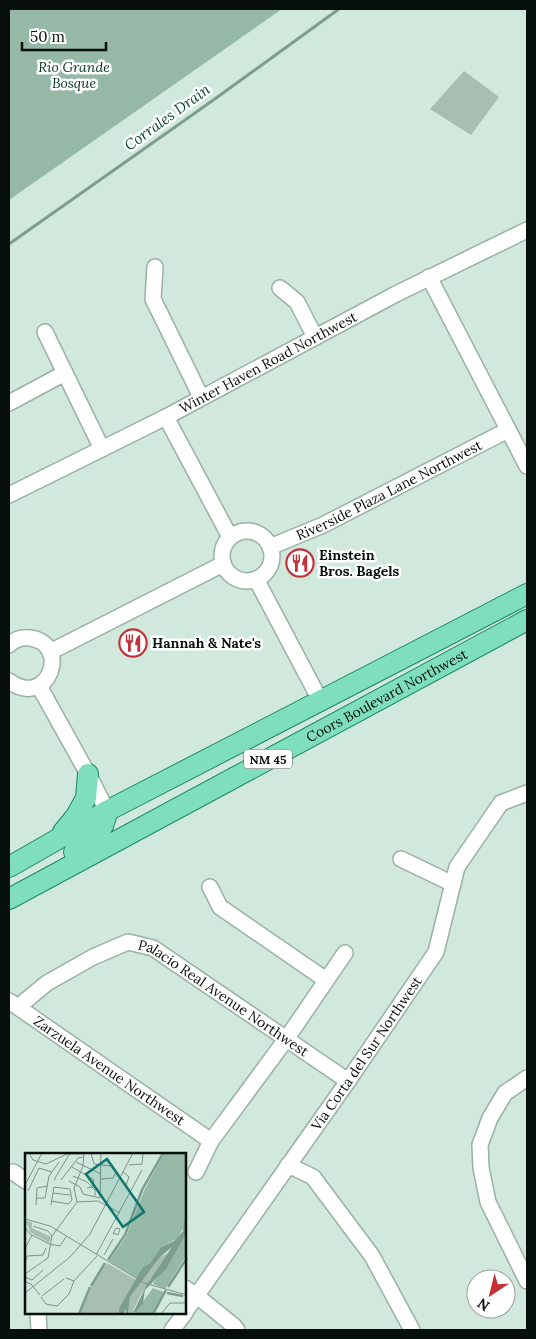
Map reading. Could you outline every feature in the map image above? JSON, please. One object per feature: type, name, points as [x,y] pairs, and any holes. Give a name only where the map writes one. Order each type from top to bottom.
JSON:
[{"type":"main road","points":[[503,606],[527,580]]},
{"type":"main road","name":"Coors Boulevard Northwest","points":[[9,867],[107,811],[527,594]]},
{"type":"main road","name":"Coors Boulevard Northwest","points":[[9,899],[527,620]]},
{"type":"main road","points":[[56,840],[76,816],[86,798],[88,774]]},
{"type":"main road","points":[[9,888],[88,845],[105,823],[107,811]]},
{"type":"street","name":"Winter Haven Road Northwest","points":[[9,495],[166,417],[429,277],[527,230]]},
{"type":"street","points":[[155,267],[154,299],[201,398]]},
{"type":"street","points":[[429,277],[527,466]]},
{"type":"street","points":[[280,288],[296,302],[315,337]]},
{"type":"street","points":[[45,332],[102,448]]},
{"type":"street","points":[[9,403],[65,373]]},
{"type":"street","points":[[166,417],[230,537]]},
{"type":"street","name":"Riverside Plaza Lane Northwest","points":[[270,547],[323,525],[508,430]]},
{"type":"street","points":[[243,532],[259,534],[270,547],[272,557],[270,566],[264,575],[256,579],[244,581],[236,578],[227,571],[223,564],[223,550],[230,537],[243,532]]},
{"type":"street","points":[[50,652],[223,564]]},
{"type":"street","points":[[256,579],[320,700]]},
{"type":"street","points":[[9,645],[18,639],[26,637],[35,638],[42,643],[52,657],[50,674],[39,686],[23,688],[15,686],[9,681]]},
{"type":"street","points":[[39,686],[107,811]]},
{"type":"street","name":"Via Corta del Sur Northwest","points":[[186,1310],[191,1292],[288,1165],[436,952],[457,867],[502,803],[527,793]]},
{"type":"street","points":[[401,860],[453,884]]},
{"type":"street","points":[[210,887],[220,907],[326,980]]},
{"type":"street","name":"Palacio Real Avenue Northwest","points":[[13,1004],[93,957],[128,942],[153,948],[348,1081]]},
{"type":"street","points":[[196,1172],[211,1141],[287,1038],[345,953]]},
{"type":"street","name":"Zarzuela Avenue Northwest","points":[[13,1004],[211,1141]]},
{"type":"street","points":[[527,1078],[505,1093],[490,1118],[480,1145],[481,1168],[488,1202],[527,1281]]},
{"type":"street","points":[[288,1165],[313,1177],[372,1256],[412,1330]]},
{"type":"street","points":[[13,1172],[25,1180]]},
{"type":"street","points":[[191,1292],[234,1326],[236,1330]]},
{"type":"street","points":[[38,1314],[39,1330]]},
{"type":"street","name":"Via Corta del Sur Northwest","points":[[172,1330],[184,1314]]},
{"type":"green space","name":"Rio Grande Bosque","points":[[9,9],[282,9],[9,200]]},
{"type":"green space","points":[[464,71],[499,97],[471,135],[430,109]]},
{"type":"waterway","name":"Corrales Drain","points":[[9,244],[339,9]]},
{"type":"place","name":"Einstein Bros. Bagels","points":[[300,563]]},
{"type":"place","name":"Hannah & Nate's","points":[[133,643]]}]
